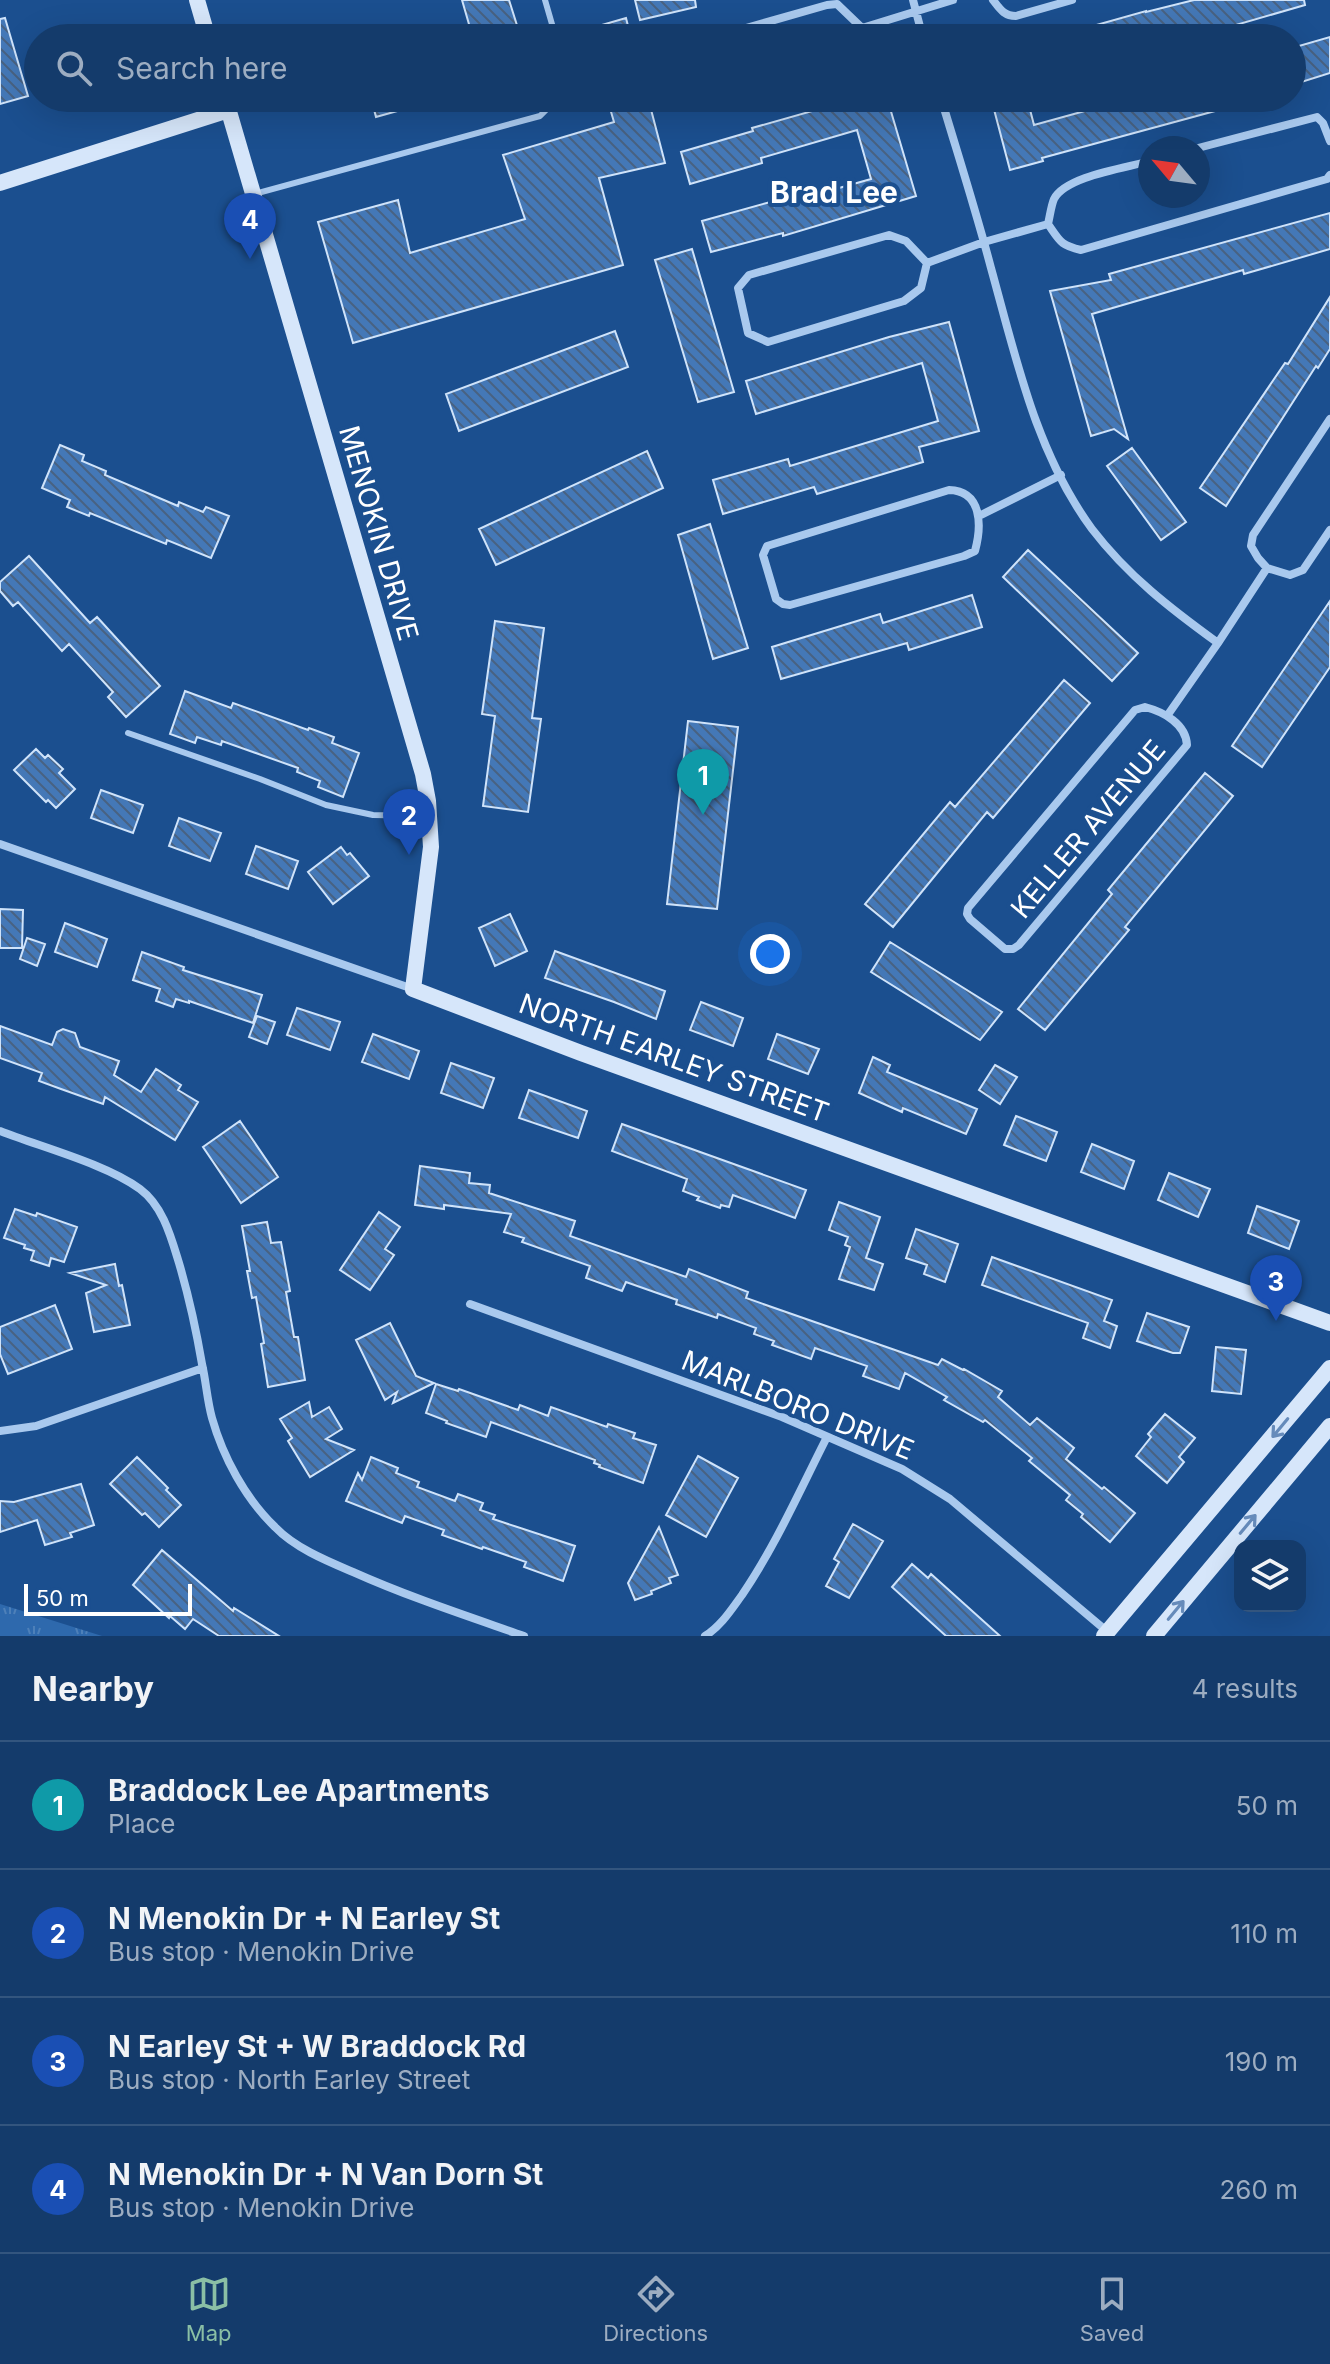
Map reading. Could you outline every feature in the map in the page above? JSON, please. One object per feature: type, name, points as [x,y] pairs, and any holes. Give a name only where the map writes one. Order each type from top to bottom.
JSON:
[{"type":"street","points":[[197,0],[204,24]]},
{"type":"street","points":[[913,0],[919,24]]},
{"type":"street","points":[[884,24],[953,0]]},
{"type":"street","points":[[993,0],[1008,16],[1072,0]]},
{"type":"street","points":[[760,24],[837,4],[854,24]]},
{"type":"street","points":[[0,183],[204,112]]},
{"type":"street","name":"MENOKIN DRIVE","points":[[229,112],[423,774],[431,847],[413,989]]},
{"type":"street","points":[[945,112],[1029,404],[1061,475],[1092,528],[1127,570],[1155,597],[1218,643]]},
{"type":"street","points":[[1210,145],[1317,117],[1323,123],[1330,141]]},
{"type":"street","points":[[1138,164],[1063,187],[1054,199],[1048,224],[1060,242],[1068,248],[1081,250],[1327,179],[1330,175]]},
{"type":"street","points":[[927,263],[984,242],[1048,224]]},
{"type":"street","points":[[889,235],[906,241],[927,263],[921,288],[904,301],[768,342],[748,333],[738,288],[749,275],[889,235]]},
{"type":"street","points":[[1330,419],[1253,535],[1251,546],[1267,568],[1290,575],[1303,570],[1330,530]]},
{"type":"street","points":[[979,516],[1061,475]]},
{"type":"street","points":[[949,490],[967,494],[979,516],[975,551],[790,605],[776,599],[763,555],[767,546],[779,541],[949,490]]},
{"type":"street","name":"KELLER AVENUE","points":[[1167,716],[1267,568]]},
{"type":"street","name":"KELLER AVENUE","points":[[1145,707],[1167,716],[1183,730],[1187,745],[1019,945],[1005,949],[970,919],[968,908],[1135,710],[1145,707]]},
{"type":"street","name":"NORTH EARLEY STREET","points":[[0,844],[413,989],[581,1053],[1330,1323]]},
{"type":"street","points":[[0,1131],[106,1170],[143,1191],[169,1230],[192,1310],[211,1416],[220,1439],[239,1480],[276,1529],[329,1562],[388,1588],[524,1636]]},
{"type":"street","name":"MARLBORO DRIVE","points":[[470,1304],[782,1417],[902,1469],[950,1499],[1108,1635]]},
{"type":"street","points":[[0,1431],[36,1426],[203,1368]]},
{"type":"street","points":[[1108,1635],[1330,1368]]},
{"type":"street","points":[[1154,1636],[1330,1426]]},
{"type":"street","points":[[705,1636],[727,1616],[755,1576],[780,1533],[827,1437]]},
{"type":"lane","points":[[545,0],[552,24]]},
{"type":"lane","points":[[254,194],[540,116],[544,112]]},
{"type":"lane","points":[[128,733],[326,805],[373,815],[429,816]]},
{"type":"green space","points":[[0,1604],[102,1636],[0,1636]]},
{"type":"building","points":[[462,0],[509,0],[517,24],[469,24]]},
{"type":"building","points":[[635,0],[695,0],[696,7],[640,20]]},
{"type":"building","points":[[1194,0],[1304,0],[1305,5],[1239,24],[1100,24]]},
{"type":"building","points":[[5,18],[24,82],[24,97],[0,104],[0,19]]},
{"type":"building","points":[[626,18],[628,24],[605,24]]},
{"type":"building","points":[[1330,37],[1330,73],[1306,81],[1306,44]]},
{"type":"building","points":[[375,112],[394,112],[376,117]]},
{"type":"building","points":[[611,112],[652,112],[665,163],[599,178],[623,265],[353,343],[318,222],[398,200],[410,253],[525,219],[503,155],[614,122]]},
{"type":"building","points":[[809,112],[891,112],[916,196],[783,236],[783,233],[711,252],[702,221],[774,201],[775,206],[871,179],[857,130],[761,158],[762,163],[690,184],[681,152],[753,131],[752,128]]},
{"type":"building","points":[[995,112],[1031,112],[1034,125],[1081,112],[1212,112],[1042,158],[1043,161],[1010,170]]},
{"type":"building","points":[[1330,213],[1330,249],[1244,274],[1243,270],[1092,314],[1128,439],[1114,429],[1091,436],[1050,291],[1111,280],[1109,274]]},
{"type":"building","points":[[692,249],[734,392],[698,402],[655,260]]},
{"type":"building","points":[[1330,297],[1330,349],[1226,506],[1200,488],[1285,363],[1288,364]]},
{"type":"building","points":[[949,322],[979,431],[919,447],[923,462],[817,494],[814,487],[723,514],[713,480],[788,459],[790,466],[938,421],[922,363],[756,414],[746,381]]},
{"type":"building","points":[[615,331],[628,367],[459,431],[446,394]]},
{"type":"building","points":[[60,445],[84,455],[82,461],[106,471],[105,475],[178,506],[179,502],[203,512],[206,507],[229,516],[211,558],[67,507],[70,500],[42,488]]},
{"type":"building","points":[[1132,448],[1186,522],[1161,540],[1107,466]]},
{"type":"building","points":[[647,451],[663,488],[496,565],[479,529]]},
{"type":"building","points":[[710,524],[748,648],[713,659],[678,535]]},
{"type":"building","points":[[1028,550],[1138,653],[1112,681],[1003,577]]},
{"type":"building","points":[[29,556],[90,623],[97,617],[160,686],[126,717],[108,697],[113,692],[69,644],[62,651],[18,602],[13,606],[0,591],[0,582]]},
{"type":"building","points":[[972,595],[982,627],[909,650],[907,643],[781,679],[772,647],[880,614],[883,623]]},
{"type":"building","points":[[1330,601],[1330,667],[1262,767],[1232,746]]},
{"type":"building","points":[[495,621],[544,628],[532,718],[541,719],[528,812],[483,806],[495,716],[482,714]]},
{"type":"building","points":[[1064,680],[1090,703],[993,818],[987,812],[893,927],[865,904],[950,802],[955,807]]},
{"type":"building","points":[[185,691],[231,708],[233,703],[309,728],[334,737],[332,743],[359,753],[343,797],[318,787],[320,781],[297,772],[298,768],[222,741],[221,745],[197,737],[195,743],[170,734]]},
{"type":"building","points":[[688,721],[738,727],[717,909],[667,904]]},
{"type":"building","points":[[36,749],[63,769],[59,773],[75,789],[56,808],[14,770]]},
{"type":"building","points":[[1205,773],[1233,796],[1125,927],[1129,930],[1045,1030],[1018,1009],[1112,894],[1108,890]]},
{"type":"building","points":[[101,790],[143,805],[133,833],[91,818]]},
{"type":"building","points":[[179,818],[221,833],[210,861],[169,846]]},
{"type":"building","points":[[256,846],[298,861],[288,889],[246,874]]},
{"type":"building","points":[[341,847],[369,876],[333,904],[308,872]]},
{"type":"building","points":[[0,909],[23,910],[22,948],[0,948]]},
{"type":"building","points":[[510,914],[527,951],[495,966],[479,928]]},
{"type":"building","points":[[65,923],[107,939],[97,967],[55,952]]},
{"type":"building","points":[[27,938],[45,944],[37,966],[20,959]]},
{"type":"building","points":[[890,942],[1002,1012],[980,1040],[871,972]]},
{"type":"building","points":[[555,951],[665,991],[656,1019],[545,978]]},
{"type":"building","points":[[142,952],[184,967],[183,970],[262,995],[253,1023],[189,1001],[176,999],[173,1007],[156,1001],[160,989],[133,980]]},
{"type":"building","points":[[701,1002],[743,1018],[733,1046],[690,1030]]},
{"type":"building","points":[[297,1008],[340,1022],[330,1050],[287,1035]]},
{"type":"building","points":[[257,1016],[275,1022],[267,1044],[249,1037]]},
{"type":"building","points":[[0,1026],[52,1045],[57,1032],[63,1029],[75,1033],[80,1047],[119,1061],[114,1075],[141,1092],[156,1069],[181,1085],[178,1090],[198,1102],[175,1140],[105,1097],[103,1104],[39,1081],[42,1073],[0,1058]]},
{"type":"building","points":[[373,1034],[419,1051],[409,1079],[362,1062]]},
{"type":"building","points":[[777,1034],[819,1049],[808,1074],[768,1059]]},
{"type":"building","points":[[873,1057],[890,1065],[887,1072],[977,1109],[966,1134],[859,1093]]},
{"type":"building","points":[[451,1063],[494,1078],[483,1108],[441,1093]]},
{"type":"building","points":[[995,1065],[1017,1077],[1000,1104],[979,1090]]},
{"type":"building","points":[[529,1090],[587,1111],[578,1138],[519,1118]]},
{"type":"building","points":[[1016,1116],[1057,1132],[1046,1161],[1004,1145]]},
{"type":"building","points":[[240,1121],[278,1177],[241,1203],[203,1147]]},
{"type":"building","points":[[622,1124],[806,1190],[795,1218],[733,1195],[729,1207],[721,1205],[720,1208],[697,1200],[699,1197],[683,1191],[687,1179],[612,1151]]},
{"type":"building","points":[[1092,1144],[1134,1161],[1124,1189],[1081,1172]]},
{"type":"building","points":[[420,1166],[470,1173],[469,1183],[490,1185],[489,1193],[575,1221],[570,1236],[686,1277],[689,1269],[748,1292],[746,1298],[938,1365],[942,1359],[964,1369],[1002,1391],[998,1397],[1030,1425],[1037,1418],[1074,1448],[1066,1459],[1135,1513],[1110,1542],[1066,1500],[1070,1495],[1029,1461],[1032,1458],[985,1420],[983,1422],[944,1400],[947,1397],[905,1373],[899,1389],[863,1376],[867,1366],[815,1348],[811,1359],[772,1345],[774,1341],[754,1334],[756,1328],[718,1314],[717,1318],[676,1304],[677,1300],[626,1282],[622,1291],[586,1278],[590,1266],[522,1242],[524,1238],[504,1232],[511,1214],[444,1205],[444,1209],[415,1205]]},
{"type":"building","points":[[1169,1173],[1210,1189],[1198,1217],[1158,1200]]},
{"type":"building","points":[[839,1202],[880,1217],[866,1258],[883,1264],[874,1290],[839,1279],[850,1247],[845,1245],[848,1237],[829,1230]]},
{"type":"building","points":[[1257,1206],[1299,1221],[1289,1249],[1248,1233]]},
{"type":"building","points":[[15,1209],[77,1227],[64,1262],[51,1258],[49,1266],[31,1260],[34,1251],[4,1238]]},
{"type":"building","points":[[379,1212],[400,1227],[385,1249],[394,1255],[370,1290],[340,1270]]},
{"type":"building","points":[[267,1222],[271,1243],[281,1242],[290,1291],[286,1292],[305,1380],[268,1387],[261,1344],[264,1343],[256,1297],[252,1298],[242,1226]]},
{"type":"building","points":[[916,1229],[958,1244],[945,1282],[924,1274],[927,1265],[906,1258]]},
{"type":"building","points":[[992,1257],[1112,1300],[1104,1321],[1117,1326],[1110,1348],[1083,1338],[1088,1323],[982,1285]]},
{"type":"building","points":[[115,1264],[130,1325],[94,1332],[86,1293],[106,1285],[70,1273]]},
{"type":"building","points":[[55,1305],[72,1349],[8,1374],[0,1354],[0,1327]]},
{"type":"building","points":[[1147,1313],[1189,1327],[1180,1353],[1137,1341]]},
{"type":"building","points":[[390,1323],[416,1376],[434,1383],[393,1403],[397,1392],[385,1400],[356,1340]]},
{"type":"building","points":[[1216,1347],[1246,1350],[1241,1394],[1212,1391]]},
{"type":"building","points":[[436,1384],[518,1410],[520,1405],[548,1416],[551,1407],[607,1427],[608,1424],[635,1433],[633,1438],[656,1445],[643,1483],[599,1467],[595,1460],[491,1422],[486,1437],[446,1423],[426,1413]]},
{"type":"building","points":[[309,1402],[312,1417],[329,1407],[342,1429],[326,1439],[354,1450],[310,1477],[288,1441],[292,1438],[280,1419]]},
{"type":"building","points":[[1165,1414],[1195,1438],[1179,1457],[1184,1462],[1167,1483],[1136,1456],[1151,1437],[1148,1434]]},
{"type":"building","points":[[698,1456],[738,1478],[706,1537],[666,1515]]},
{"type":"building","points":[[137,1457],[181,1505],[159,1527],[110,1484]]},
{"type":"building","points":[[371,1457],[398,1468],[396,1473],[419,1482],[417,1487],[455,1501],[458,1494],[483,1503],[480,1510],[495,1515],[493,1519],[575,1546],[563,1581],[524,1567],[526,1562],[442,1535],[444,1530],[405,1516],[402,1523],[346,1501],[358,1473],[362,1480]]},
{"type":"building","points":[[81,1484],[94,1525],[70,1533],[72,1537],[45,1545],[37,1520],[0,1532],[0,1501],[14,1502]]},
{"type":"building","points":[[853,1524],[883,1541],[849,1598],[826,1586],[839,1562],[834,1559]]},
{"type":"building","points":[[659,1527],[678,1575],[669,1578],[671,1583],[635,1600],[628,1583]]},
{"type":"building","points":[[162,1550],[233,1611],[234,1608],[279,1636],[219,1636],[193,1619],[185,1629],[169,1618],[133,1585]]},
{"type":"building","points":[[912,1564],[928,1578],[931,1574],[1000,1636],[946,1636],[892,1587]]},
{"type":"place","name":"N Menokin Dr + N Van Dorn St","points":[[250,259]]},
{"type":"place","name":"Braddock Lee Apartments","points":[[703,815]]},
{"type":"place","name":"N Menokin Dr + N Earley St","points":[[409,855]]},
{"type":"place","name":"N Earley St + W Braddock Rd","points":[[1276,1321]]},
{"type":"district","name":"Brad Lee","points":[[834,192]]}]
